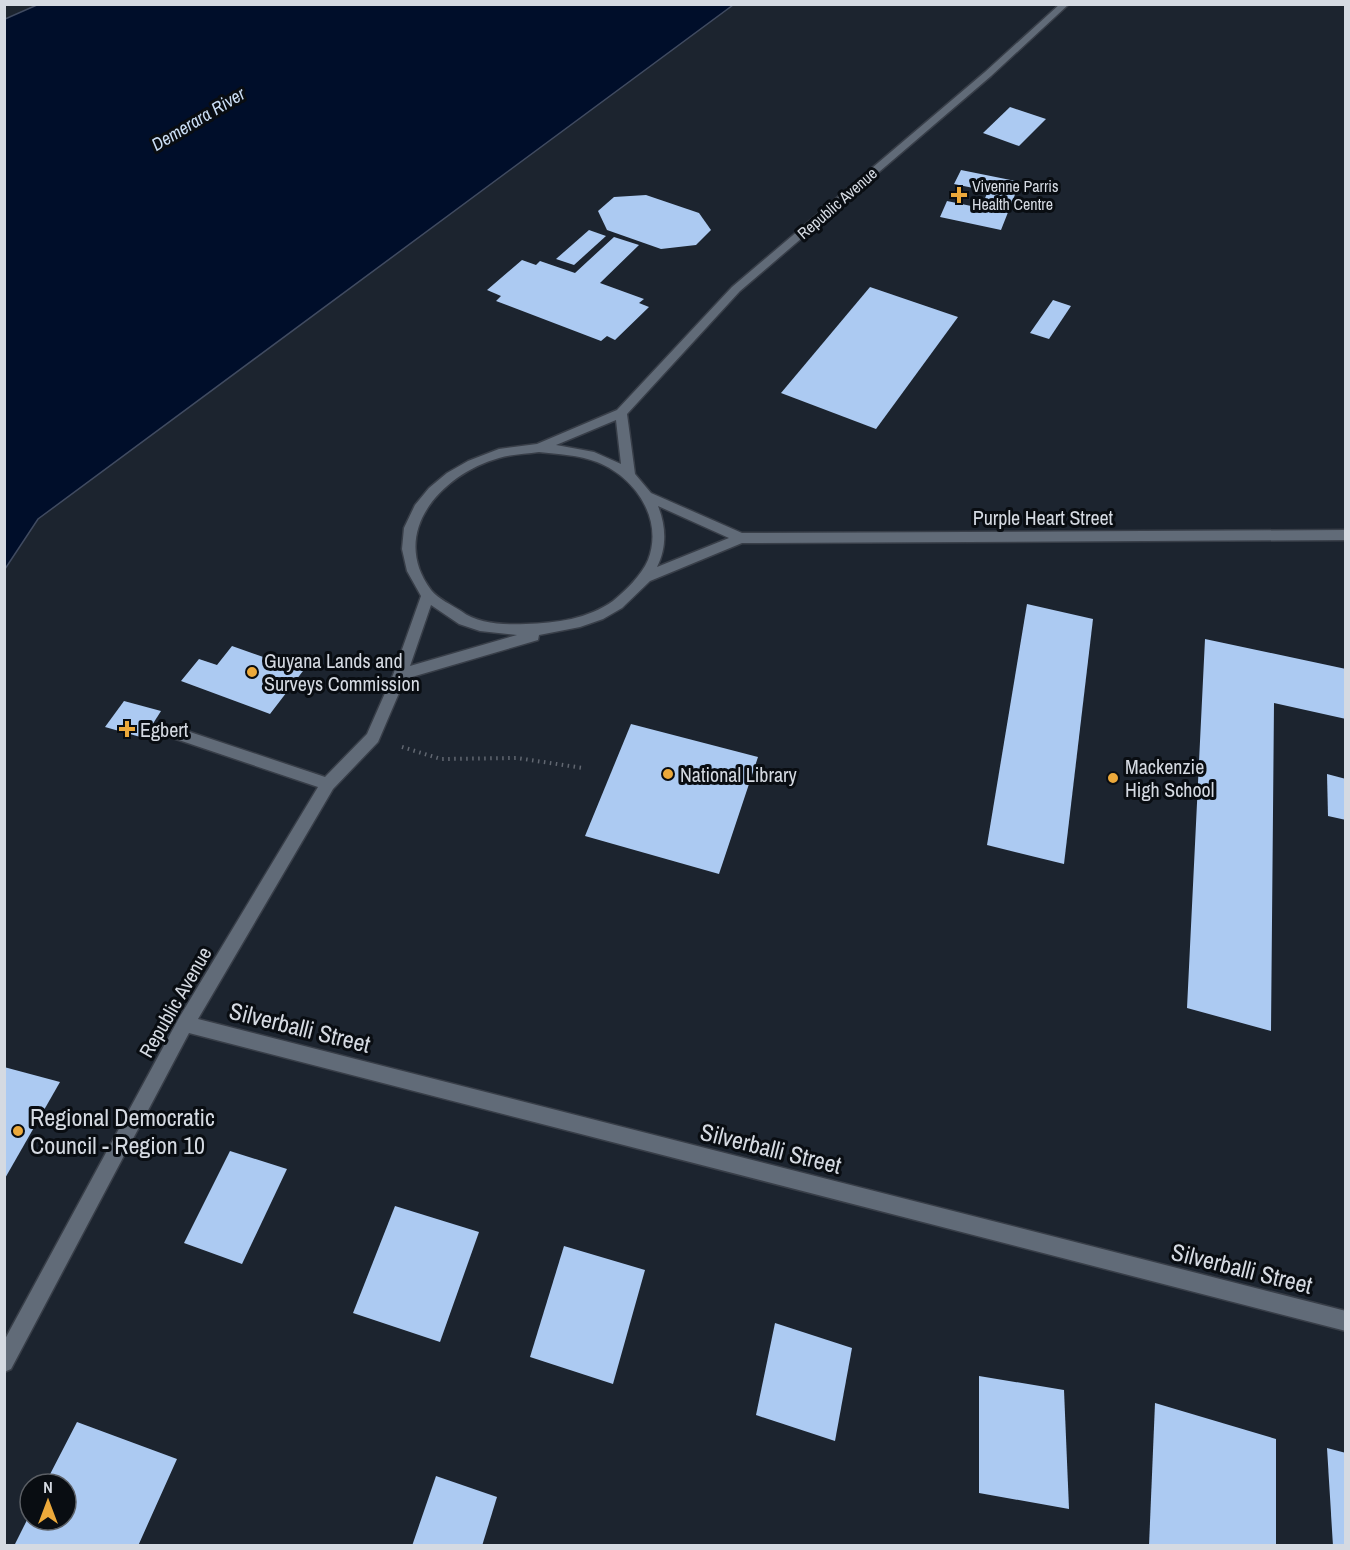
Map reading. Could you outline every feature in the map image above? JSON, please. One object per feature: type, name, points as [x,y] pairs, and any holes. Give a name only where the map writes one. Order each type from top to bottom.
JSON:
[{"type":"street","name":"Republic Avenue","points":[[539,448],[621,413],[736,289],[988,74],[1065,4]]},
{"type":"street","points":[[621,413],[629,475]]},
{"type":"street","points":[[400,675],[565,627],[613,608],[646,577],[658,550],[659,523],[650,497],[629,475],[603,460],[572,451],[539,448],[495,455],[456,472],[426,498],[409,530],[410,564],[428,595],[465,620],[513,631],[565,627]]},
{"type":"street","name":"Purple Heart Street","points":[[650,497],[741,538]]},
{"type":"street","name":"Purple Heart Street","points":[[646,577],[741,538],[1346,535]]},
{"type":"street","name":"Republic Avenue","points":[[4,1362],[184,1024],[328,784],[373,738],[400,675],[428,595]]},
{"type":"street","points":[[172,732],[328,784]]},
{"type":"street","name":"Silverballi Street","points":[[184,1024],[1346,1321]]},
{"type":"path","points":[[373,738],[441,759],[518,758],[583,768]]},
{"type":"water","name":"Demerara River","points":[[37,5],[733,5],[38,519],[5,569],[5,19]]},
{"type":"building","points":[[1010,107],[1046,119],[1019,146],[983,133]]},
{"type":"building","points":[[961,170],[1020,182],[1001,230],[940,217],[947,201],[981,208],[988,191],[954,184]]},
{"type":"building","points":[[646,195],[699,213],[711,230],[696,245],[661,249],[607,230],[598,211],[614,197]]},
{"type":"building","points":[[589,230],[606,236],[574,265],[556,259]]},
{"type":"building","points":[[614,237],[639,245],[600,283],[644,299],[639,303],[649,307],[615,340],[607,336],[601,341],[496,301],[501,296],[487,290],[522,260],[536,265],[540,261],[575,273]]},
{"type":"building","points":[[870,287],[958,317],[876,429],[781,393]]},
{"type":"building","points":[[1053,300],[1071,306],[1049,339],[1030,333]]},
{"type":"building","points":[[1027,604],[1093,619],[1064,864],[987,845]]},
{"type":"building","points":[[1205,639],[1346,669],[1346,719],[1274,703],[1271,1031],[1187,1008]]},
{"type":"building","points":[[232,646],[303,671],[270,714],[181,681],[199,659],[217,665]]},
{"type":"building","points":[[124,701],[161,711],[144,738],[105,727]]},
{"type":"building","points":[[631,724],[758,757],[719,874],[585,836]]},
{"type":"building","points":[[1327,774],[1346,779],[1346,820],[1328,816]]},
{"type":"building","name":"Regional Democratic Council - Region 10","points":[[4,1067],[60,1082],[4,1180]]},
{"type":"building","points":[[230,1151],[287,1169],[242,1264],[184,1243]]},
{"type":"building","points":[[395,1206],[479,1232],[440,1342],[353,1313]]},
{"type":"building","points":[[564,1246],[645,1270],[613,1384],[530,1357]]},
{"type":"building","points":[[775,1323],[852,1348],[835,1441],[756,1415]]},
{"type":"building","points":[[979,1376],[1064,1390],[1069,1509],[979,1493]]},
{"type":"building","points":[[1155,1403],[1276,1439],[1276,1546],[1149,1546]]},
{"type":"building","points":[[77,1422],[177,1459],[138,1546],[14,1546],[21,1532],[78,1532],[78,1472],[51,1472]]},
{"type":"building","points":[[1327,1448],[1346,1453],[1346,1546],[1333,1546]]},
{"type":"building","points":[[436,1476],[497,1497],[482,1546],[412,1546]]},
{"type":"place","name":"Vivenne Parris Health Centre","points":[[959,195]]},
{"type":"place","name":"Guyana Lands and Surveys Commission","points":[[252,672]]},
{"type":"place","name":"Egbert","points":[[127,729]]},
{"type":"place","name":"National Library","points":[[668,774]]},
{"type":"place","name":"Mackenzie High School","points":[[1113,778]]},
{"type":"place","name":"Regional Democratic Council - Region 10","points":[[18,1131]]}]
